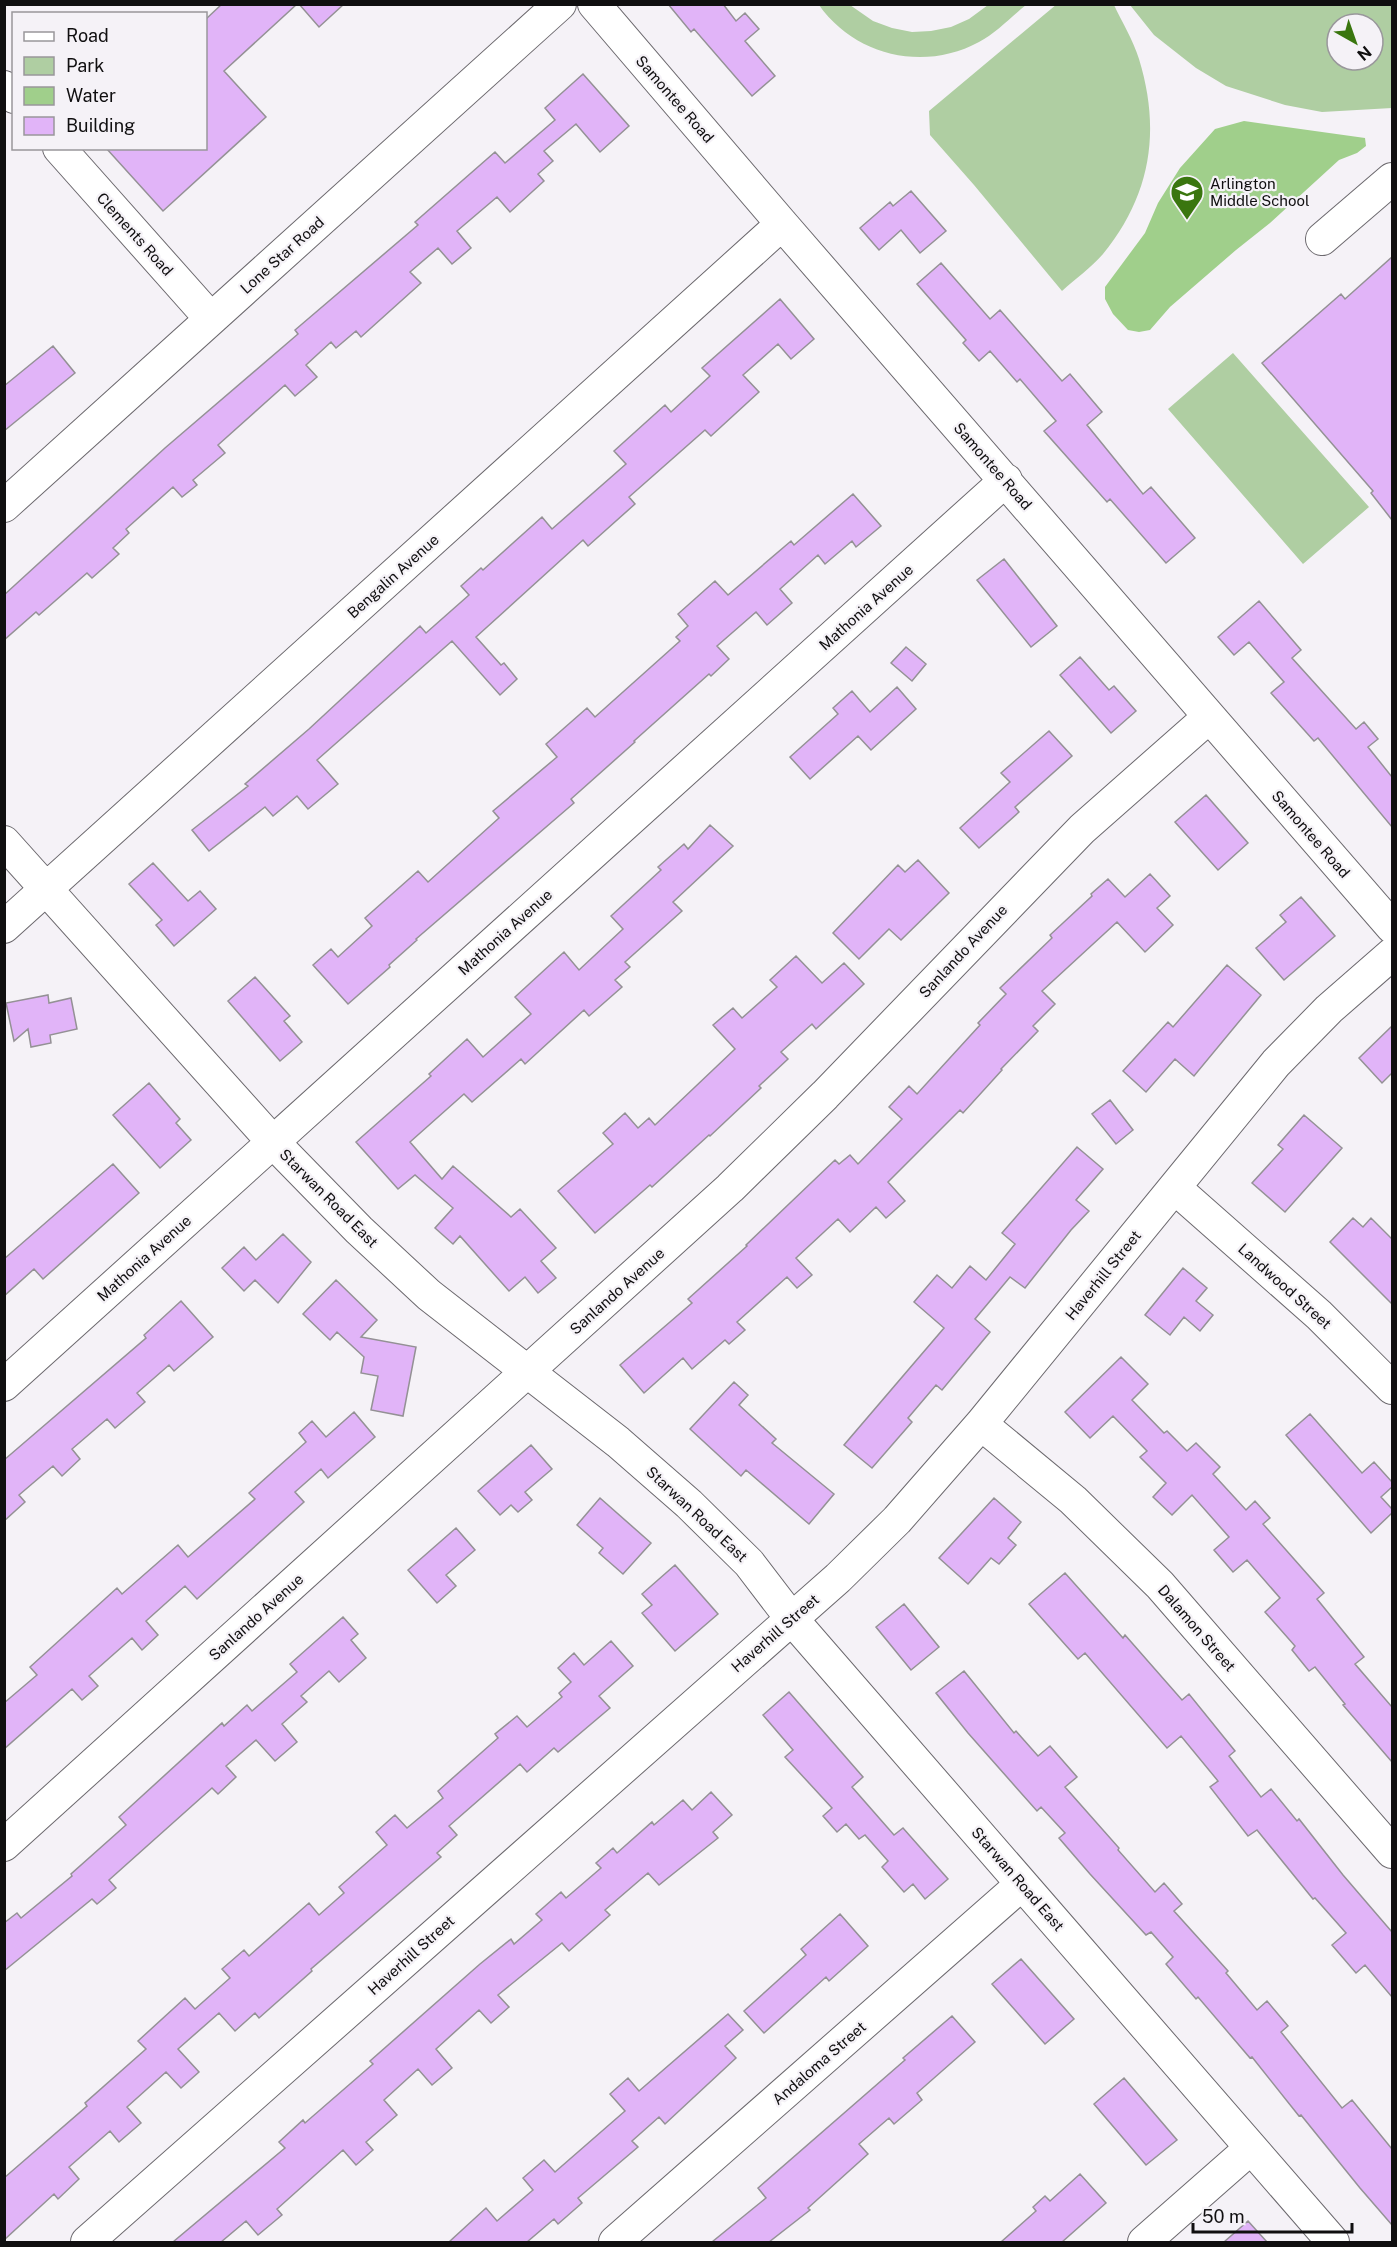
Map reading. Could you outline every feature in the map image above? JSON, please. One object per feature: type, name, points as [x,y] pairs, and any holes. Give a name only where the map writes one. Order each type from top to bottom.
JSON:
[{"type":"street","name":"Lone Star Road","points":[[4,506],[560,4]]},
{"type":"street","name":"Samontee Road","points":[[594,4],[1392,927]]},
{"type":"street","name":"Clements Road","points":[[61,150],[211,319]]},
{"type":"street","points":[[1322,239],[1392,179]]},
{"type":"street","name":"Bengalin Avenue","points":[[4,927],[782,224]]},
{"type":"street","name":"Mathonia Avenue","points":[[4,1384],[1006,480]]},
{"type":"street","name":"Sanlando Avenue","points":[[4,1845],[730,1188],[825,1095],[1082,829],[1209,717]]},
{"type":"street","name":"Starwan Road East","points":[[4,842],[273,1142],[359,1230],[429,1295],[618,1442],[689,1504],[749,1563],[791,1618],[1333,2242]]},
{"type":"street","name":"Haverhill Street","points":[[87,2242],[838,1578],[897,1520],[981,1424],[1276,1063],[1329,1009],[1392,954]]},
{"type":"street","name":"Landwood Street","points":[[1175,1188],[1319,1315],[1392,1388]]},
{"type":"street","name":"Dalamon Street","points":[[981,1424],[1073,1500],[1160,1585],[1392,1852]]},
{"type":"street","name":"Andaloma Street","points":[[615,2242],[1022,1884]]},
{"type":"street","points":[[1144,2242],[1251,2148]]},
{"type":"green space","points":[[1057,4],[1114,5],[1139,59],[1146,86],[1150,137],[1141,185],[1132,209],[1119,232],[1099,259],[1062,291],[930,135],[929,111]]},
{"type":"green space","points":[[819,5],[850,5],[873,21],[912,32],[951,27],[969,19],[988,5],[1026,5],[979,42],[958,51],[936,56],[914,57],[892,54],[851,37]]},
{"type":"green space","points":[[1130,5],[1392,5],[1392,108],[1322,112],[1285,105],[1226,86],[1196,68],[1154,35]]},
{"type":"green space","points":[[1233,353],[1369,507],[1303,564],[1168,409]]},
{"type":"water","points":[[1244,121],[1365,138],[1366,146],[1357,153],[1339,160],[1270,223],[1170,307],[1150,330],[1139,332],[1128,330],[1113,314],[1105,299],[1105,287],[1145,233],[1158,203],[1180,168],[1215,129]]},
{"type":"building","points":[[222,4],[297,4],[224,71],[266,117],[163,211],[108,150],[207,150],[207,18]]},
{"type":"building","points":[[299,4],[344,4],[319,27]]},
{"type":"building","points":[[668,4],[723,4],[736,21],[745,13],[759,29],[745,41],[775,76],[752,96],[694,29],[691,32]]},
{"type":"building","points":[[583,74],[629,126],[600,152],[576,124],[544,151],[553,161],[538,174],[544,181],[510,212],[497,197],[457,231],[471,248],[452,264],[438,248],[410,272],[421,283],[361,337],[356,331],[336,348],[331,342],[306,365],[317,377],[295,396],[285,385],[218,445],[225,453],[193,480],[197,485],[182,497],[173,487],[126,529],[129,533],[113,548],[119,554],[92,578],[87,573],[39,615],[36,612],[4,640],[4,595],[165,448],[298,334],[295,330],[418,225],[415,222],[495,152],[505,163],[555,120],[545,108]]},
{"type":"building","points":[[911,191],[946,231],[920,253],[901,230],[879,250],[860,228],[890,202],[893,206]]},
{"type":"building","points":[[1392,257],[1392,520],[1371,493],[1373,491],[1262,363],[1341,294],[1345,299]]},
{"type":"building","points":[[941,263],[990,319],[1000,310],[1062,381],[1070,374],[1102,412],[1087,425],[1143,494],[1151,487],[1195,538],[1166,563],[1110,499],[1107,502],[1044,431],[1056,421],[1020,379],[1017,382],[990,351],[979,361],[963,343],[966,340],[917,284]]},
{"type":"building","points":[[780,299],[814,339],[791,359],[778,344],[743,375],[759,392],[711,436],[705,430],[629,497],[635,504],[588,546],[583,540],[476,637],[501,665],[504,663],[517,679],[500,695],[452,641],[317,760],[338,784],[308,809],[297,796],[273,816],[265,807],[209,851],[192,830],[248,786],[245,784],[309,729],[420,626],[426,633],[469,595],[461,586],[481,568],[483,570],[542,517],[552,529],[626,464],[614,451],[665,405],[671,412],[710,376],[702,368]]},
{"type":"building","points":[[53,346],[75,373],[4,431],[4,386]]},
{"type":"building","points":[[853,494],[881,526],[856,547],[852,541],[825,564],[818,555],[780,589],[792,603],[767,625],[756,612],[717,646],[729,659],[634,741],[571,799],[574,803],[416,939],[389,965],[390,967],[348,1004],[313,965],[331,949],[338,957],[372,926],[365,918],[418,871],[428,882],[499,818],[493,811],[557,757],[546,744],[587,708],[595,717],[680,641],[676,637],[688,626],[678,614],[715,581],[728,595],[791,541],[794,545]]},
{"type":"building","points":[[1004,559],[1057,626],[1031,647],[977,580]]},
{"type":"building","points":[[1259,601],[1301,650],[1292,658],[1356,729],[1364,722],[1378,739],[1368,747],[1392,777],[1392,827],[1318,738],[1314,741],[1271,693],[1284,682],[1249,642],[1234,655],[1218,637]]},
{"type":"building","points":[[906,647],[926,664],[912,681],[891,663]]},
{"type":"building","points":[[1080,657],[1109,690],[1114,686],[1136,711],[1111,733],[1060,675]]},
{"type":"building","points":[[897,687],[916,709],[871,750],[858,736],[810,779],[790,757],[838,714],[833,708],[852,691],[870,712]]},
{"type":"building","points":[[1049,731],[1072,756],[1015,807],[1019,812],[979,848],[960,828],[1010,782],[1001,773]]},
{"type":"building","points":[[1206,795],[1248,843],[1218,870],[1175,822]]},
{"type":"building","points":[[710,825],[733,846],[673,902],[682,911],[625,962],[630,967],[615,980],[622,987],[589,1016],[584,1010],[525,1064],[521,1059],[472,1102],[464,1094],[410,1142],[442,1179],[453,1166],[511,1217],[520,1209],[556,1248],[541,1261],[556,1278],[538,1293],[525,1277],[509,1291],[460,1236],[453,1244],[435,1228],[453,1208],[415,1175],[398,1189],[356,1142],[431,1076],[429,1074],[467,1039],[483,1057],[531,1014],[515,997],[564,952],[579,970],[623,929],[611,916],[661,870],[658,867],[684,844],[688,849]]},
{"type":"building","points":[[918,860],[949,893],[901,940],[889,929],[859,959],[833,933],[898,865],[905,872]]},
{"type":"building","points":[[153,863],[188,901],[200,891],[216,909],[174,946],[156,925],[162,920],[129,884]]},
{"type":"building","points":[[1150,874],[1170,896],[1157,908],[1173,925],[1145,952],[1117,922],[1042,991],[1055,1004],[1033,1026],[1038,1031],[963,1113],[960,1110],[888,1182],[905,1201],[886,1218],[876,1207],[850,1232],[838,1219],[796,1258],[812,1275],[797,1288],[787,1277],[737,1322],[745,1330],[729,1344],[725,1340],[692,1369],[683,1358],[644,1393],[620,1365],[692,1303],[688,1299],[747,1246],[835,1160],[839,1164],[850,1155],[858,1164],[902,1119],[889,1107],[909,1086],[917,1094],[1006,994],[1000,988],[1052,938],[1050,935],[1092,896],[1091,894],[1108,879],[1125,897]]},
{"type":"building","points":[[1301,897],[1335,936],[1284,980],[1256,948],[1286,922],[1280,915]]},
{"type":"building","points":[[796,956],[822,983],[844,963],[864,984],[816,1029],[812,1024],[781,1052],[788,1059],[710,1136],[595,1233],[558,1191],[613,1144],[603,1133],[625,1113],[638,1128],[649,1118],[655,1125],[735,1049],[713,1025],[733,1008],[742,1018],[777,987],[770,980]]},
{"type":"building","points":[[1227,965],[1261,995],[1194,1076],[1175,1059],[1146,1092],[1123,1071],[1168,1022],[1173,1027]]},
{"type":"building","points":[[255,977],[290,1016],[284,1021],[302,1042],[280,1061],[228,1001]]},
{"type":"building","points":[[48,995],[49,1003],[71,998],[77,1029],[50,1035],[51,1043],[31,1047],[28,1029],[14,1041],[6,1003]]},
{"type":"building","points":[[1392,1026],[1392,1073],[1382,1083],[1359,1058]]},
{"type":"building","points":[[149,1083],[180,1119],[176,1123],[191,1140],[160,1168],[113,1115]]},
{"type":"building","points":[[1110,1100],[1133,1130],[1116,1144],[1092,1114]]},
{"type":"building","points":[[1304,1115],[1342,1148],[1285,1212],[1252,1183],[1283,1149],[1278,1145]]},
{"type":"building","points":[[1077,1147],[1103,1169],[1076,1200],[1089,1211],[1025,1288],[1010,1277],[975,1319],[990,1332],[942,1390],[936,1385],[908,1418],[912,1422],[872,1468],[844,1445],[944,1328],[914,1302],[937,1275],[952,1288],[970,1266],[986,1280],[1015,1244],[1002,1233]]},
{"type":"building","points":[[113,1164],[139,1193],[43,1279],[34,1269],[4,1296],[4,1259]]},
{"type":"building","points":[[1353,1218],[1363,1227],[1371,1218],[1392,1239],[1392,1304],[1330,1242]]},
{"type":"building","points":[[283,1234],[311,1262],[278,1303],[255,1280],[244,1291],[222,1268],[244,1247],[256,1260]]},
{"type":"building","points":[[1183,1268],[1207,1288],[1196,1301],[1213,1315],[1200,1331],[1184,1317],[1170,1335],[1145,1315]]},
{"type":"building","points":[[336,1280],[377,1320],[361,1337],[416,1347],[403,1416],[371,1410],[378,1376],[361,1373],[364,1357],[337,1332],[330,1340],[303,1314]]},
{"type":"building","points":[[181,1301],[213,1337],[174,1371],[169,1365],[137,1393],[145,1402],[115,1428],[107,1419],[72,1449],[80,1459],[62,1476],[53,1466],[19,1495],[25,1502],[4,1521],[4,1460],[146,1338],[144,1335]]},
{"type":"building","points":[[1121,1357],[1148,1384],[1132,1400],[1164,1433],[1167,1431],[1187,1451],[1196,1443],[1220,1467],[1213,1474],[1246,1510],[1255,1501],[1270,1518],[1263,1524],[1324,1593],[1317,1599],[1364,1657],[1355,1664],[1392,1707],[1392,1762],[1343,1705],[1345,1704],[1315,1667],[1309,1671],[1292,1650],[1295,1646],[1265,1612],[1280,1598],[1247,1560],[1233,1572],[1214,1550],[1229,1537],[1192,1495],[1172,1515],[1153,1497],[1166,1483],[1140,1457],[1147,1451],[1113,1416],[1090,1438],[1065,1412]]},
{"type":"building","points":[[734,1382],[748,1395],[739,1405],[776,1439],[772,1443],[834,1494],[809,1524],[746,1470],[741,1476],[690,1429]]},
{"type":"building","points":[[354,1412],[375,1437],[328,1478],[321,1469],[295,1492],[304,1502],[197,1599],[185,1586],[146,1621],[158,1635],[142,1650],[132,1638],[89,1676],[98,1686],[82,1700],[72,1689],[4,1749],[4,1703],[37,1675],[30,1667],[117,1588],[122,1594],[178,1545],[188,1557],[255,1499],[249,1493],[306,1442],[299,1433],[312,1421],[326,1437]]},
{"type":"building","points":[[1310,1414],[1362,1473],[1374,1462],[1392,1482],[1392,1487],[1381,1497],[1392,1509],[1392,1513],[1371,1533],[1286,1435]]},
{"type":"building","points":[[531,1445],[552,1469],[525,1492],[532,1500],[518,1512],[511,1505],[500,1515],[478,1491]]},
{"type":"building","points":[[600,1498],[651,1543],[623,1574],[599,1553],[603,1548],[577,1525]]},
{"type":"building","points":[[994,1498],[1021,1522],[1008,1538],[1016,1545],[999,1564],[991,1558],[968,1584],[939,1558]]},
{"type":"building","points":[[456,1528],[475,1550],[446,1575],[456,1586],[437,1603],[408,1570]]},
{"type":"building","points":[[675,1565],[718,1614],[675,1651],[642,1613],[652,1605],[642,1594]]},
{"type":"building","points":[[1065,1573],[1123,1638],[1125,1635],[1182,1700],[1189,1694],[1235,1751],[1229,1756],[1261,1797],[1271,1789],[1297,1821],[1299,1819],[1392,1932],[1392,1997],[1365,1965],[1356,1973],[1332,1945],[1346,1933],[1315,1898],[1313,1899],[1257,1830],[1248,1836],[1210,1787],[1218,1781],[1181,1736],[1167,1748],[1085,1653],[1078,1659],[1029,1604]]},
{"type":"building","points":[[904,1604],[939,1647],[911,1670],[876,1627]]},
{"type":"building","points":[[343,1617],[358,1634],[351,1640],[366,1658],[339,1682],[329,1671],[301,1696],[307,1702],[282,1724],[297,1742],[275,1761],[256,1740],[226,1766],[236,1777],[218,1794],[212,1788],[109,1880],[116,1888],[97,1904],[92,1899],[4,1971],[4,1923],[17,1913],[21,1918],[72,1876],[71,1874],[126,1825],[119,1817],[222,1723],[224,1726],[247,1705],[252,1711],[297,1672],[290,1664]]},
{"type":"building","points":[[611,1641],[633,1666],[599,1696],[610,1708],[558,1752],[554,1748],[527,1772],[520,1764],[449,1826],[457,1835],[437,1853],[441,1857],[311,1969],[312,1971],[259,2018],[255,2013],[235,2031],[219,2013],[178,2049],[199,2072],[181,2088],[166,2072],[127,2107],[141,2123],[119,2142],[110,2131],[69,2167],[79,2179],[58,2199],[54,2194],[4,2240],[4,2178],[87,2106],[85,2103],[146,2049],[138,2041],[185,1998],[195,2009],[230,1978],[222,1969],[244,1950],[249,1956],[309,1903],[319,1915],[344,1893],[339,1887],[387,1845],[376,1832],[395,1815],[407,1828],[443,1798],[438,1791],[498,1738],[495,1734],[517,1716],[527,1727],[562,1697],[559,1693],[571,1682],[558,1668],[574,1653],[584,1665]]},
{"type":"building","points":[[964,1671],[1014,1733],[1016,1731],[1038,1756],[1050,1746],[1077,1777],[1065,1787],[1119,1848],[1118,1850],[1155,1892],[1164,1883],[1182,1904],[1174,1911],[1228,1971],[1226,1973],[1257,2010],[1267,2001],[1288,2026],[1281,2032],[1342,2108],[1352,2100],[1392,2149],[1392,2225],[1252,2057],[1250,2058],[1198,1997],[1196,1999],[1166,1964],[1173,1957],[1151,1932],[1146,1935],[1090,1874],[1059,1838],[1065,1833],[1041,1807],[1037,1811],[936,1693]]},
{"type":"building","points":[[789,1692],[863,1777],[852,1787],[894,1835],[903,1828],[948,1879],[925,1899],[913,1884],[904,1892],[882,1867],[888,1861],[865,1835],[859,1839],[846,1824],[837,1832],[823,1816],[832,1808],[785,1757],[793,1750],[763,1715]]},
{"type":"building","points":[[711,1792],[732,1815],[713,1832],[718,1838],[659,1885],[648,1873],[605,1910],[610,1915],[569,1951],[562,1943],[498,1995],[509,2007],[491,2023],[479,2010],[436,2049],[452,2068],[432,2085],[418,2069],[384,2100],[397,2115],[366,2142],[373,2150],[356,2165],[343,2150],[277,2209],[282,2215],[258,2235],[246,2221],[221,2242],[173,2242],[285,2148],[279,2142],[303,2120],[305,2123],[373,2064],[370,2061],[480,1964],[511,1939],[514,1944],[542,1920],[536,1914],[561,1892],[566,1898],[601,1868],[596,1863],[613,1848],[617,1853],[652,1822],[654,1825],[683,1800],[692,1810]]},
{"type":"building","points":[[840,1914],[868,1946],[829,1981],[826,1977],[764,2033],[744,2011],[806,1955],[801,1949]]},
{"type":"building","points":[[1021,1959],[1074,2019],[1045,2044],[992,1984]]},
{"type":"building","points":[[728,2014],[743,2030],[725,2046],[736,2058],[665,2124],[659,2117],[632,2141],[638,2147],[578,2198],[582,2203],[558,2224],[554,2219],[527,2242],[449,2242],[486,2208],[497,2221],[533,2190],[523,2178],[544,2160],[555,2172],[625,2111],[610,2094],[628,2078],[639,2091]]},
{"type":"building","points":[[952,2016],[975,2042],[917,2093],[922,2100],[894,2124],[889,2118],[859,2144],[868,2154],[808,2208],[810,2210],[769,2242],[712,2242],[766,2198],[758,2188]]},
{"type":"building","points":[[1124,2078],[1177,2140],[1146,2165],[1094,2104]]},
{"type":"building","points":[[1080,2174],[1106,2203],[1062,2242],[1001,2242],[1036,2211],[1033,2207],[1045,2196],[1050,2201]]},
{"type":"building","points":[[1248,2221],[1267,2242],[1224,2242]]},
{"type":"place","name":"Arlington Middle School","points":[[1187,221]]}]
